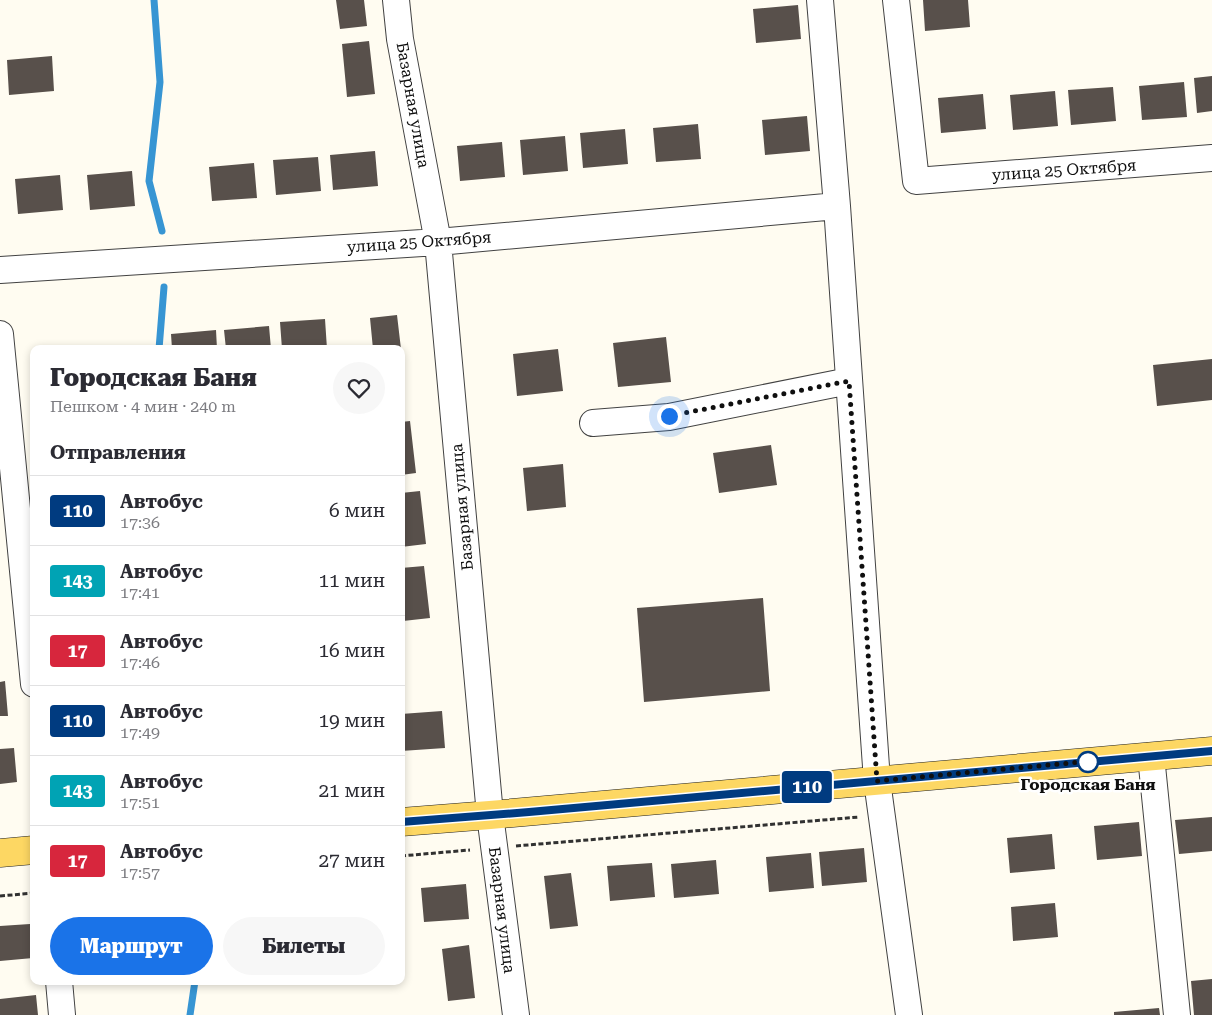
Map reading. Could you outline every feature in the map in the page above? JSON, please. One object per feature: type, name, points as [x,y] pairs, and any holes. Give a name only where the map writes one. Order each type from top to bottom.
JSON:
[{"type":"main road","points":[[405,822],[1212,751]]},
{"type":"main road","points":[[0,853],[30,850]]},
{"type":"street","name":"Базарная улица","points":[[396,0],[400,39],[438,242],[490,815],[516,1015]]},
{"type":"street","points":[[820,0],[837,206],[877,781],[909,1015]]},
{"type":"street","name":"улица 25 Октября","points":[[896,0],[916,181],[1212,158]]},
{"type":"street","name":"улица 25 Октября","points":[[0,270],[438,242],[837,206]]},
{"type":"street","points":[[0,334],[30,643]]},
{"type":"street","points":[[593,423],[669,416],[849,381]]},
{"type":"street","points":[[1151,756],[1176,1015]]},
{"type":"street","points":[[59,985],[62,1015]]},
{"type":"path","points":[[405,856],[882,815]]},
{"type":"path","points":[[0,896],[30,893]]},
{"type":"building","points":[[336,0],[364,0],[367,26],[340,29]]},
{"type":"building","points":[[923,0],[968,0],[970,27],[925,31]]},
{"type":"building","points":[[798,5],[801,39],[756,43],[753,9]]},
{"type":"building","points":[[369,41],[375,94],[347,97],[342,44]]},
{"type":"building","points":[[52,56],[54,91],[9,95],[7,60]]},
{"type":"building","points":[[1212,76],[1212,111],[1197,113],[1194,78]]},
{"type":"building","points":[[1184,82],[1187,117],[1142,120],[1139,86]]},
{"type":"building","points":[[1113,87],[1116,121],[1071,125],[1068,90]]},
{"type":"building","points":[[1055,91],[1058,126],[1013,130],[1010,95]]},
{"type":"building","points":[[983,94],[986,129],[941,133],[938,98]]},
{"type":"building","points":[[807,116],[810,151],[765,155],[762,120]]},
{"type":"building","points":[[698,124],[701,159],[656,162],[653,128]]},
{"type":"building","points":[[625,129],[628,164],[583,168],[580,133]]},
{"type":"building","points":[[565,136],[568,171],[523,175],[520,140]]},
{"type":"building","points":[[502,142],[505,177],[460,181],[457,146]]},
{"type":"building","points":[[375,151],[378,186],[333,190],[330,155]]},
{"type":"building","points":[[318,157],[321,191],[276,195],[273,160]]},
{"type":"building","points":[[254,163],[257,198],[212,201],[209,167]]},
{"type":"building","points":[[132,171],[135,206],[90,210],[87,175]]},
{"type":"building","points":[[60,175],[63,210],[18,214],[15,179]]},
{"type":"building","points":[[397,315],[401,345],[373,345],[370,318]]},
{"type":"building","points":[[325,319],[327,345],[282,345],[280,322]]},
{"type":"building","points":[[269,326],[271,345],[226,345],[224,330]]},
{"type":"building","points":[[216,330],[217,345],[172,345],[171,334]]},
{"type":"building","points":[[666,337],[671,382],[618,387],[613,343]]},
{"type":"building","points":[[558,349],[563,391],[517,396],[513,354]]},
{"type":"building","points":[[1212,359],[1212,400],[1157,406],[1153,365]]},
{"type":"building","points":[[410,421],[416,473],[405,474],[405,422]]},
{"type":"building","points":[[771,445],[777,485],[719,493],[713,453]]},
{"type":"building","points":[[563,464],[566,507],[527,511],[523,468]]},
{"type":"building","points":[[420,491],[426,544],[405,547],[405,493]]},
{"type":"building","points":[[424,566],[430,618],[405,621],[405,568]]},
{"type":"building","points":[[763,598],[770,691],[644,702],[637,608]]},
{"type":"building","points":[[5,681],[8,716],[0,716],[0,682]]},
{"type":"building","points":[[442,711],[445,748],[405,751],[405,714]]},
{"type":"building","points":[[14,748],[17,782],[0,784],[0,749]]},
{"type":"building","points":[[1212,817],[1212,851],[1179,854],[1175,820]]},
{"type":"building","points":[[1139,822],[1142,856],[1097,860],[1094,826]]},
{"type":"building","points":[[1052,834],[1055,869],[1010,873],[1007,838]]},
{"type":"building","points":[[864,848],[867,882],[822,886],[819,852]]},
{"type":"building","points":[[811,853],[814,888],[769,892],[766,857]]},
{"type":"building","points":[[716,860],[719,894],[674,898],[671,864]]},
{"type":"building","points":[[652,863],[655,897],[610,901],[607,866]]},
{"type":"building","points":[[571,873],[578,926],[550,929],[544,876]]},
{"type":"building","points":[[466,884],[469,919],[424,922],[421,888]]},
{"type":"building","points":[[1055,903],[1058,937],[1013,941],[1011,907]]},
{"type":"building","points":[[30,924],[30,958],[0,961],[0,926]]},
{"type":"building","points":[[469,945],[475,998],[448,1001],[442,949]]},
{"type":"building","points":[[1212,979],[1212,1015],[1194,1015],[1191,981]]},
{"type":"building","points":[[36,995],[38,1015],[0,1015],[0,999]]},
{"type":"building","points":[[1159,1008],[1160,1015],[1114,1015],[1114,1012]]},
{"type":"waterway","points":[[154,0],[160,82],[149,181],[162,231]]},
{"type":"waterway","points":[[159,345],[164,287]]},
{"type":"waterway","points":[[190,1015],[194,985]]},
{"type":"bus line","name":"110","points":[[405,822],[1212,751]]},
{"type":"place","name":"Городская Баня","points":[[1088,762]]},
{"type":"route","points":[[669,416],[849,381],[877,781],[1092,761],[1088,762]]}]
